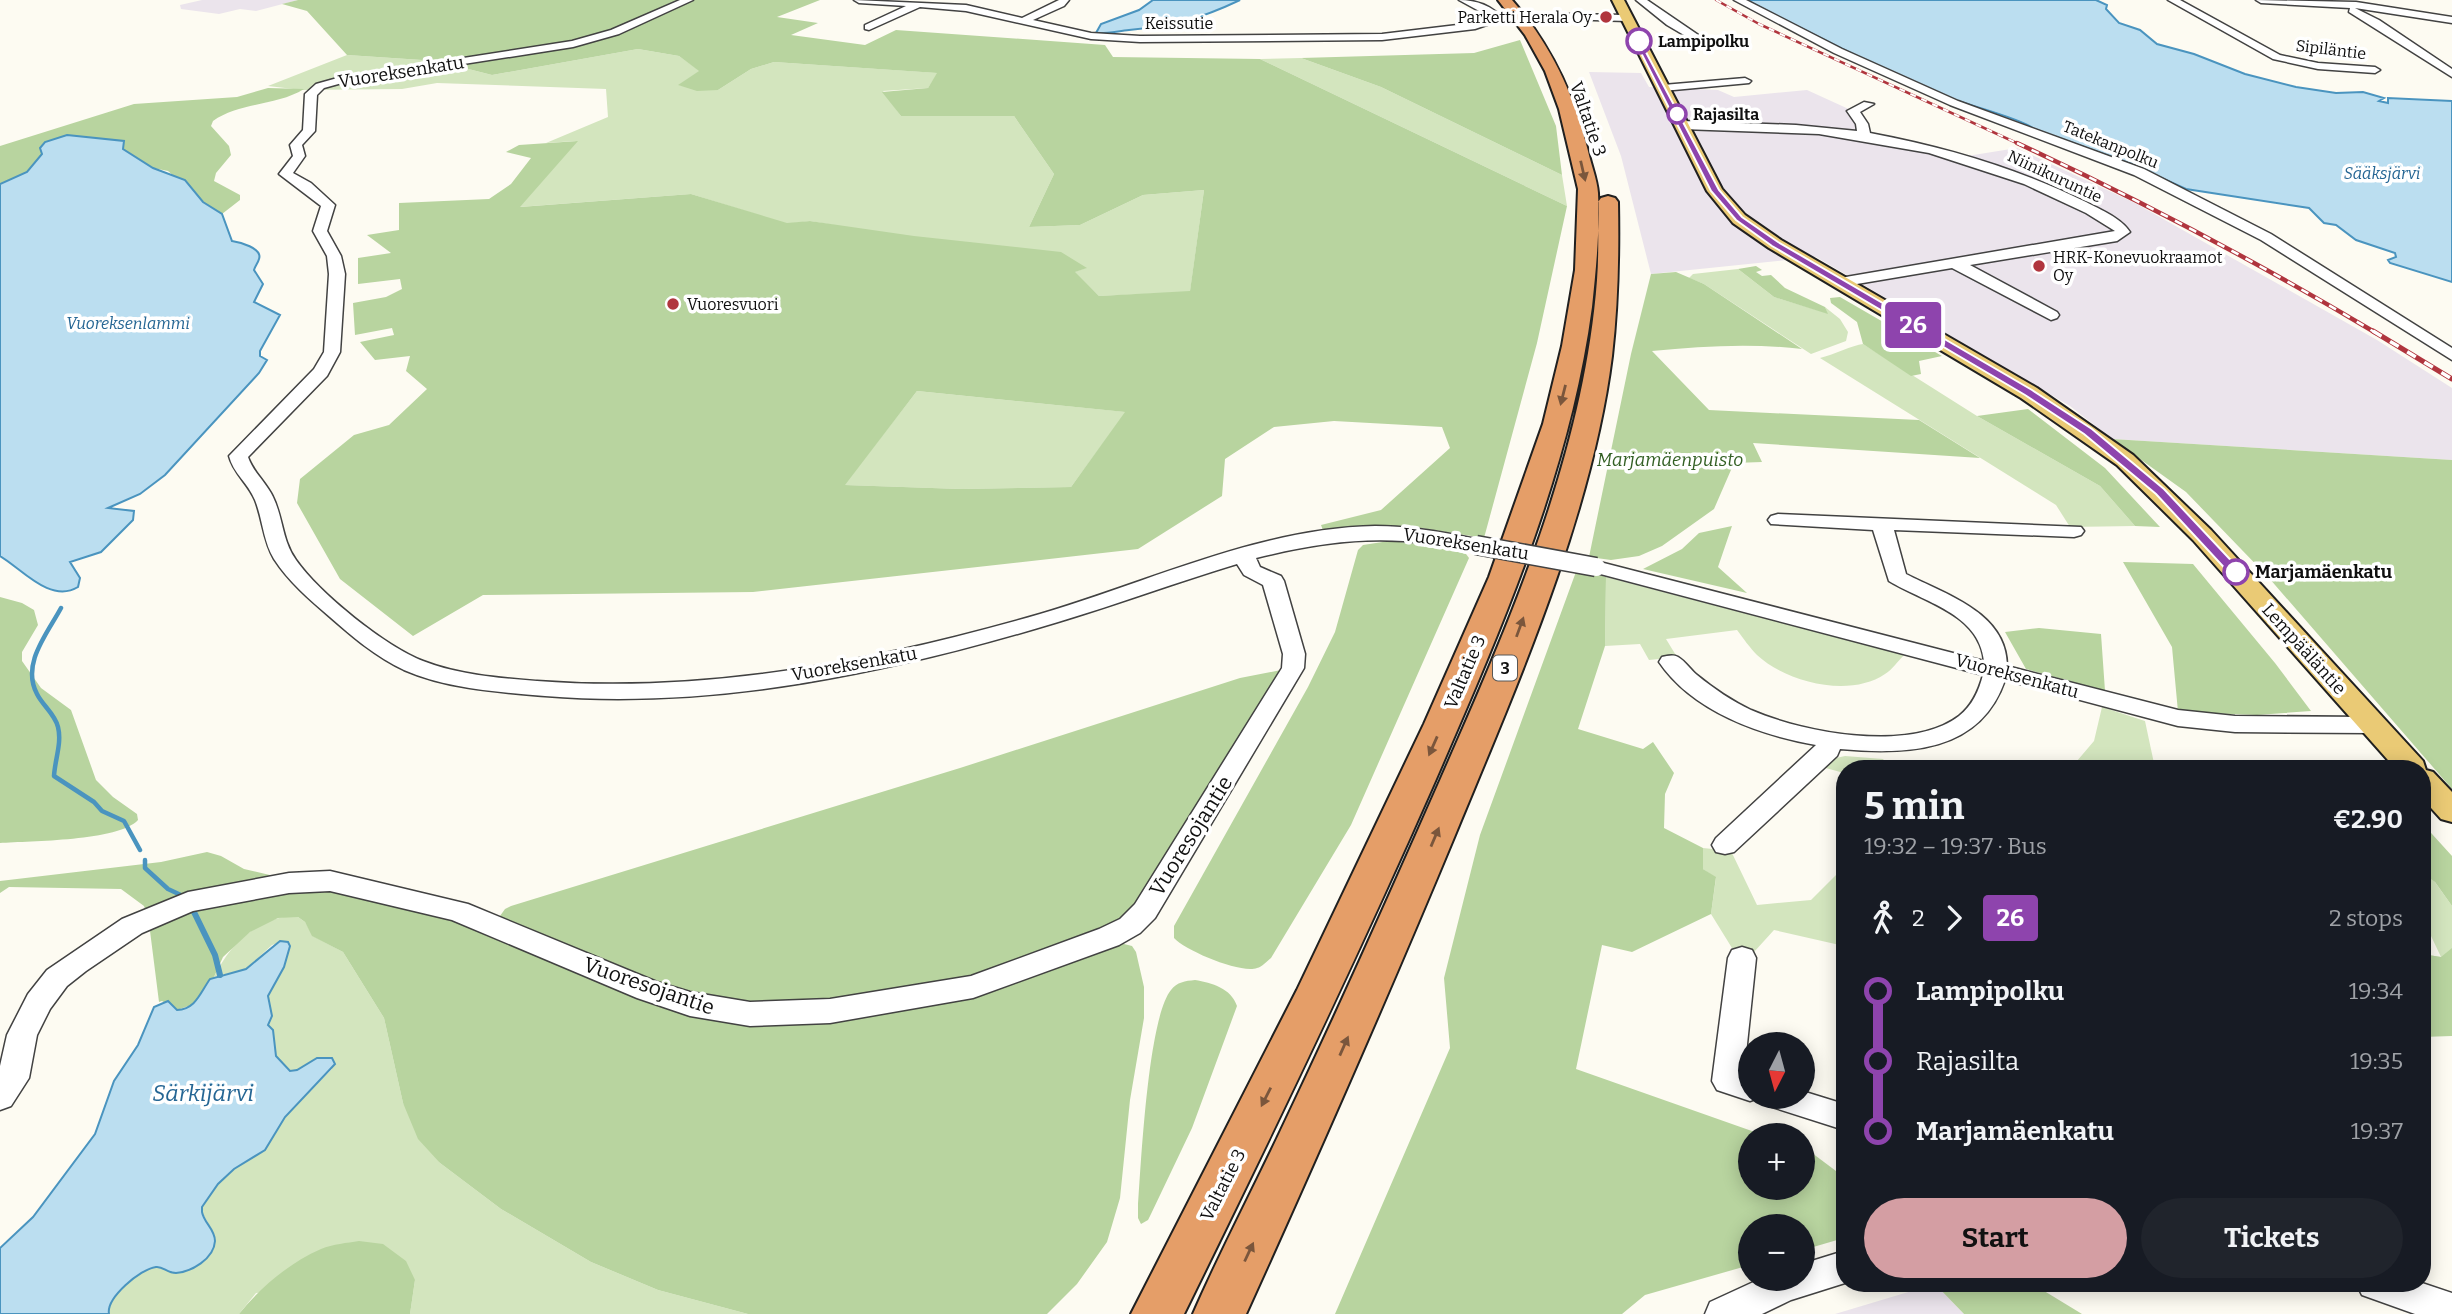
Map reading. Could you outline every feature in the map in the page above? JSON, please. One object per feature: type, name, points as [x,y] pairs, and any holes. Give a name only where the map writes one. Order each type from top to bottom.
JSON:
[{"type":"highway","name":"Valtatie 3","points":[[1157,1314],[1351,926],[1436,738],[1515,547],[1553,433],[1571,362],[1582,301],[1588,190],[1570,111],[1557,74],[1533,34],[1508,6]]},
{"type":"highway","name":"Valtatie 3","points":[[1219,1314],[1376,973],[1478,734],[1551,540],[1582,437],[1598,365],[1607,303],[1610,225],[1606,172],[1582,92],[1560,51],[1508,6]]},
{"type":"main road","name":"Lempääläntie","points":[[1618,0],[1715,191],[1726,205],[1758,233],[2029,393],[2104,443],[2160,492],[2202,535],[2405,760]]},
{"type":"main road","points":[[2431,789],[2452,811]]},
{"type":"street","name":"Vuoreksenkatu","points":[[688,0],[594,39],[341,80],[320,86],[311,94],[310,131],[296,145],[299,156],[286,174],[306,186],[328,205],[320,231],[334,256],[337,275],[332,352],[321,372],[238,456],[239,464],[263,495],[279,549],[300,579],[370,639],[411,664],[447,676],[544,690],[641,692],[735,684],[885,662],[1050,618],[1288,545],[1361,533],[1411,533],[1596,567],[2194,720],[2253,725],[2371,724]]},
{"type":"street","name":"Keissutie","points":[[859,0],[925,2],[966,8],[1021,22],[1054,26],[1091,36],[1122,38],[1353,38],[1453,30],[1487,24],[1508,6]]},
{"type":"street","points":[[1021,22],[1062,4],[1063,0]]},
{"type":"street","points":[[1464,0],[1508,6]]},
{"type":"street","points":[[1641,0],[1671,23],[1705,43]]},
{"type":"street","name":"Tatekanpolku","points":[[1739,0],[1838,51],[1954,103],[2139,172],[2266,237],[2452,355]]},
{"type":"street","name":"Sipiläntie","points":[[2173,0],[2277,57],[2318,66],[2375,70]]},
{"type":"street","points":[[2261,0],[2337,2],[2452,20]]},
{"type":"street","points":[[869,27],[925,2]]},
{"type":"street","points":[[2337,2],[2375,22],[2452,75]]},
{"type":"street","points":[[2418,14],[2435,8]]},
{"type":"street","points":[[1564,17],[1627,18]]},
{"type":"street","points":[[1663,88],[1745,81]]},
{"type":"street","points":[[1864,136],[1862,124],[1853,111],[1868,104]]},
{"type":"street","name":"Niinikuruntie","points":[[1682,125],[1864,136],[1989,165],[2085,207],[2120,227],[2123,232],[2117,237],[1839,282]]},
{"type":"street","points":[[1956,264],[2051,315]]},
{"type":"street","points":[[1778,520],[2074,531]]},
{"type":"street","points":[[1670,662],[1701,692],[1745,717],[1784,731],[1829,741],[1895,744],[1948,731],[1987,699],[1996,670],[1994,649],[1970,618],[1937,596],[1896,577],[1881,524]]},
{"type":"street","name":"Vuoresojantie","points":[[0,1097],[13,1078],[22,1035],[38,1002],[57,978],[76,963],[132,926],[188,902],[289,883],[330,881],[458,911],[647,990],[690,1004],[750,1014],[831,1011],[973,987],[1109,937],[1130,926],[1145,911],[1293,668],[1294,654],[1273,581],[1251,571],[1245,557]]},
{"type":"street","points":[[1725,845],[1828,750],[1829,741]]},
{"type":"street","points":[[1738,1085],[1728,1082],[1742,958]]},
{"type":"street","points":[[1815,1108],[1836,1114]]},
{"type":"street","points":[[1723,1314],[1784,1286],[1836,1270]]},
{"type":"street","points":[[2400,1292],[2452,1310]]},
{"type":"shaded area","points":[[202,0],[298,0],[256,11],[240,9],[219,14],[181,9],[180,5]]},
{"type":"shaded area","points":[[1589,72],[1641,73],[1649,87],[1718,90],[1734,97],[1807,90],[1853,111],[1865,136],[1961,157],[2017,148],[2135,203],[2377,340],[2452,388],[2452,460],[2112,439],[2070,406],[1816,257],[1651,274],[1621,156]]},
{"type":"shaded area","points":[[1908,1292],[1943,1292],[1964,1314],[1835,1314]]},
{"type":"green space","points":[[298,0],[820,0],[777,17],[818,23],[791,35],[865,45],[896,30],[1105,45],[1113,57],[1260,59],[1567,206],[1537,343],[1484,538],[1421,528],[1324,533],[1321,525],[1381,510],[1450,448],[1442,427],[1334,421],[1274,427],[1225,459],[1222,496],[1138,549],[753,592],[483,595],[413,636],[340,579],[297,503],[300,479],[354,435],[389,425],[427,389],[406,371],[410,356],[375,360],[360,342],[394,335],[392,328],[355,335],[353,303],[386,297],[402,289],[400,279],[358,284],[358,258],[391,253],[367,235],[399,230],[399,203],[489,199],[511,184],[531,158],[506,152],[519,145],[578,141],[520,207],[691,194],[787,223],[810,221],[914,236],[1061,252],[1087,268],[1075,272],[1099,296],[1190,291],[1204,190],[1143,195],[1080,225],[1029,227],[1054,174],[1014,116],[901,116],[882,92],[928,88],[937,73],[774,62],[751,69],[718,90],[697,91],[678,85],[699,71],[679,56],[638,49],[492,75],[437,61],[347,55],[307,11],[282,4]],"holes":[[[917,391],[1125,412],[1071,487],[961,489],[845,485]]]},
{"type":"green space","points":[[1520,40],[1556,126],[1562,175],[1381,87],[1301,58],[1474,53]]},
{"type":"green space","points":[[638,49],[679,56],[700,71],[679,85],[718,90],[751,69],[774,62],[938,73],[928,88],[883,91],[901,116],[1014,116],[1054,174],[1029,227],[1080,225],[1143,195],[1204,190],[1190,292],[1099,296],[1074,272],[1086,268],[810,221],[787,224],[691,194],[519,207],[576,141],[546,143],[608,117],[606,89],[437,83],[402,89],[302,90],[268,86],[347,55],[437,61],[492,75]]},
{"type":"green space","points":[[1301,58],[1381,87],[1562,175],[1567,206],[1260,59]]},
{"type":"green space","points":[[268,88],[304,89],[282,98],[234,110],[213,121],[211,126],[229,146],[231,155],[216,173],[214,181],[240,195],[240,200],[222,214],[203,202],[168,171],[153,168],[123,149],[121,140],[58,138],[41,147],[42,154],[27,172],[0,184],[0,146],[134,104],[237,97]]},
{"type":"green space","points":[[1756,266],[1762,270],[1756,272],[1762,276],[1771,275],[1785,288],[1825,307],[1828,314],[1774,297],[1738,269]]},
{"type":"green space","points":[[1738,269],[1774,297],[1827,313],[1825,307],[1840,319],[1848,332],[1846,341],[1811,354],[1704,284],[1689,278],[1693,274]]},
{"type":"green space","name":"Marjamäenpuisto","points":[[1676,272],[1704,284],[1802,349],[1727,346],[1652,351],[1709,410],[1919,420],[1980,458],[1753,443],[1762,462],[1734,463],[1714,509],[1662,546],[1639,556],[1611,560],[1589,557],[1631,354],[1651,274]]},
{"type":"green space","points":[[1840,297],[1942,356],[1919,361],[1921,374],[1911,376],[1863,344],[1857,322],[1831,303],[1830,298]]},
{"type":"green space","points":[[1863,344],[1977,416],[2100,486],[2135,526],[2070,527],[2056,505],[1820,358]]},
{"type":"green space","points":[[917,391],[1126,412],[1071,487],[961,489],[844,485]]},
{"type":"green space","points":[[2028,409],[2105,468],[2160,527],[2135,526],[2100,486],[1977,416]]},
{"type":"green space","points":[[2112,439],[2452,460],[2452,789],[2431,765],[2431,760],[2427,760],[2269,578],[2186,492]]},
{"type":"green space","points":[[1732,526],[1718,567],[1747,593],[1643,569],[1682,549],[1699,533]]},
{"type":"green space","points":[[1389,541],[1438,546],[1466,554],[1469,558],[1351,825],[1271,958],[1257,968],[1249,969],[1227,965],[1201,955],[1174,938],[1174,926],[1308,687],[1335,632],[1358,550],[1363,545]]},
{"type":"green space","points":[[2123,562],[2193,564],[2311,711],[2257,715],[2178,712],[2172,647]]},
{"type":"green space","points":[[1577,569],[1606,577],[1605,646],[1578,729],[1643,749],[1653,742],[1674,773],[1665,794],[1664,828],[1703,848],[1703,869],[1716,877],[1711,914],[1632,952],[1602,945],[1576,1069],[1738,1126],[1738,1200],[1815,1200],[1815,1155],[1836,1171],[1836,1240],[1815,1246],[1815,1214],[1738,1214],[1738,1268],[1645,1295],[1622,1314],[1335,1314],[1450,1048],[1444,978],[1480,835]]},
{"type":"green space","points":[[1606,577],[1904,655],[1888,672],[1871,681],[1837,686],[1801,680],[1770,665],[1754,652],[1737,630],[1666,639],[1677,657],[1649,660],[1640,644],[1605,646]]},
{"type":"green space","points":[[0,597],[22,603],[34,610],[38,625],[22,652],[22,661],[41,688],[71,710],[96,780],[113,797],[137,814],[138,820],[128,827],[73,839],[0,843]]},
{"type":"green space","points":[[2039,628],[2101,634],[2105,691],[2026,669],[2005,632]]},
{"type":"green space","points":[[1281,670],[1151,889],[1116,924],[1009,969],[849,1003],[703,1003],[503,921],[500,916],[511,906],[960,768],[1240,678]]},
{"type":"green space","points":[[2102,707],[2145,721],[2153,760],[2078,760],[2094,741]]},
{"type":"green space","points":[[1845,756],[1884,760],[1836,760],[1836,771],[1822,767],[1832,759]]},
{"type":"green space","points":[[2431,833],[2452,856],[2452,906],[2431,879]]},
{"type":"green space","points":[[1703,848],[1731,851],[1757,905],[1811,900],[1836,875],[1836,944],[1774,930],[1754,952],[1732,948],[1711,914],[1716,878],[1703,869]]},
{"type":"green space","points":[[207,852],[221,856],[244,869],[274,876],[146,912],[144,906],[121,889],[9,887],[0,893],[0,881],[161,862]]},
{"type":"green space","points":[[2431,877],[2452,906],[2452,1036],[2431,979],[2431,955],[2441,957],[2431,936]]},
{"type":"green space","points":[[329,890],[412,905],[661,1000],[844,1014],[1116,942],[1132,946],[1136,952],[1144,987],[1144,1018],[1130,1100],[1120,1198],[1107,1242],[1077,1284],[1047,1314],[748,1314],[658,1290],[591,1262],[501,1209],[440,1163],[418,1139],[403,1103],[384,1018],[343,952],[312,936],[305,922],[298,917],[278,918],[250,932],[223,957],[214,977],[194,1004],[177,1010],[162,1001],[159,1002],[149,923],[238,901]]},
{"type":"green space","points":[[290,916],[298,917],[305,922],[313,936],[343,952],[384,1018],[403,1103],[440,1163],[501,1209],[591,1262],[658,1290],[748,1314],[410,1314],[415,1280],[256,1293],[239,1314],[109,1314],[118,1293],[146,1270],[161,1268],[174,1273],[198,1265],[212,1230],[202,1207],[218,1184],[234,1169],[265,1150],[285,1117],[332,1069],[290,1070],[276,1056],[268,1025],[272,1016],[268,996],[284,941],[272,945],[246,969],[214,977],[227,955],[244,936],[265,923]]},
{"type":"green space","points":[[2452,948],[2452,1036],[2431,1037],[2431,955],[2441,957]]},
{"type":"green space","points":[[1195,980],[1226,991],[1237,1006],[1192,1128],[1148,1220],[1141,1224],[1138,1207],[1144,1127],[1157,1030],[1163,1006],[1173,987]]},
{"type":"green space","points":[[359,1241],[383,1244],[406,1261],[415,1280],[410,1314],[239,1314],[266,1285],[298,1261],[326,1247]]},
{"type":"green space","points":[[1943,1292],[2046,1292],[2082,1314],[1964,1314]]},
{"type":"water","points":[[1153,0],[1240,0],[1199,17],[1173,24],[1096,33],[1101,24],[1139,10]]},
{"type":"water","name":"Sääksjärvi","points":[[1746,0],[2096,0],[2107,5],[2106,9],[2119,23],[2140,30],[2157,44],[2194,54],[2245,74],[2296,87],[2336,93],[2363,92],[2384,98],[2379,101],[2388,103],[2388,98],[2452,101],[2452,282],[2390,263],[2388,260],[2396,257],[2395,253],[2356,240],[2336,225],[2324,223],[2309,208],[2186,189],[2128,163],[2034,129],[2010,117],[1928,89]]},
{"type":"water","name":"Vuoreksenlammi","points":[[67,135],[124,141],[123,149],[153,168],[185,180],[203,202],[222,214],[232,241],[250,246],[257,252],[259,259],[254,270],[263,284],[254,302],[280,315],[260,351],[260,356],[267,360],[259,373],[165,475],[140,494],[108,508],[134,511],[133,520],[101,552],[70,562],[80,578],[78,587],[57,591],[36,582],[0,556],[0,184],[27,172],[42,154],[40,148],[45,142]]},
{"type":"water","name":"Särkijärvi","points":[[280,941],[288,942],[290,946],[284,967],[268,996],[272,1016],[268,1025],[273,1030],[276,1056],[290,1071],[297,1070],[317,1058],[332,1058],[335,1064],[285,1117],[265,1150],[234,1169],[218,1184],[202,1207],[203,1216],[215,1237],[211,1253],[195,1267],[182,1272],[173,1273],[156,1267],[141,1273],[118,1293],[109,1314],[0,1314],[0,1248],[33,1217],[95,1134],[114,1081],[138,1045],[154,1007],[168,1001],[177,1010],[189,1007],[210,979],[246,969]]},
{"type":"waterway","points":[[61,608],[38,650],[32,672],[37,694],[58,727],[59,745],[54,776],[94,802],[102,811],[124,821],[140,850]]},
{"type":"waterway","points":[[145,860],[145,868],[168,889],[185,897]]},
{"type":"waterway","points":[[193,910],[215,955],[220,975]]},
{"type":"railway","points":[[1716,0],[1759,24],[2021,145]]},
{"type":"railway","points":[[2017,143],[2199,233],[2376,333]]},
{"type":"railway","points":[[2373,331],[2452,379]]},
{"type":"bus line","name":"26","points":[[1639,41],[1715,191],[1739,219],[1775,244],[2029,393],[2104,443],[2160,492],[2236,572]]},
{"type":"place","name":"Parketti Herala Oy","points":[[1606,17]]},
{"type":"place","name":"Lampipolku","points":[[1639,41]]},
{"type":"place","name":"Rajasilta","points":[[1677,114]]},
{"type":"place","name":"HRK-Konevuokraamot Oy","points":[[2039,266]]},
{"type":"place","name":"Vuoresvuori","points":[[673,304]]},
{"type":"place","name":"Marjamäenkatu","points":[[2236,572]]}]
